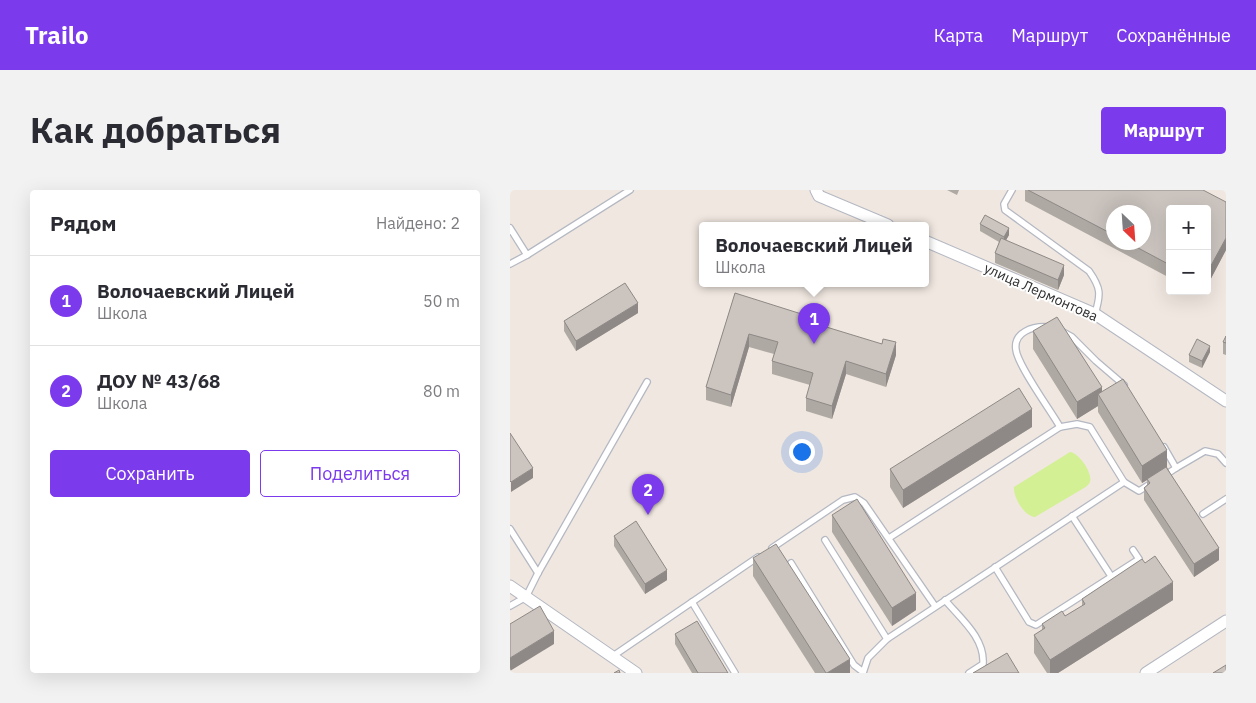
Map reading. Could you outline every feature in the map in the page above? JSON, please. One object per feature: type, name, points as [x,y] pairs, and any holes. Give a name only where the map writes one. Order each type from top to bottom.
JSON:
[{"type":"street","points":[[816,190],[818,196],[881,222]]},
{"type":"street","name":"улица Лермонтова","points":[[929,243],[1095,314],[1226,401]]},
{"type":"street","points":[[510,586],[636,673]]},
{"type":"street","points":[[1148,672],[1226,621]]},
{"type":"lane","points":[[510,264],[630,190]]},
{"type":"lane","points":[[1012,190],[1004,204],[1005,210],[1089,271],[1098,283],[1100,290],[1095,314]]},
{"type":"lane","points":[[510,228],[527,255]]},
{"type":"lane","points":[[1060,427],[1019,362],[1015,349],[1019,337],[1026,330],[1039,326],[1056,328],[1072,337],[1096,361],[1126,386]]},
{"type":"lane","points":[[510,606],[526,597],[647,382]]},
{"type":"lane","points":[[889,538],[1060,427],[1077,424],[1090,427],[1124,482],[1139,491],[1154,482]]},
{"type":"lane","points":[[1161,444],[1176,468]]},
{"type":"lane","points":[[1161,477],[1205,451],[1218,454],[1226,463]]},
{"type":"lane","points":[[791,563],[854,665],[863,672],[868,658],[887,639],[1124,482]]},
{"type":"lane","points":[[613,656],[843,500],[855,497],[864,503],[935,606]]},
{"type":"lane","points":[[1203,514],[1226,499]]},
{"type":"lane","points":[[1072,516],[1111,576]]},
{"type":"lane","points":[[510,529],[538,573]]},
{"type":"lane","points":[[824,540],[887,639]]},
{"type":"lane","points":[[995,567],[1029,622],[1036,625],[1139,559],[1133,550]]},
{"type":"lane","points":[[945,600],[976,636],[984,655],[983,664],[969,673]]},
{"type":"lane","points":[[692,602],[735,673]]},
{"type":"green space","points":[[1070,452],[1074,453],[1084,464],[1089,474],[1090,483],[1085,488],[1035,517],[1031,516],[1023,510],[1017,501],[1014,487]]},
{"type":"building","points":[[1028,190],[1203,190],[1226,202],[1226,238],[1211,266],[1211,205],[1166,205],[1166,263],[1142,250],[1151,250],[1151,205],[1106,205],[1106,231]]},
{"type":"building","points":[[985,215],[1009,228],[1004,237],[980,224]]},
{"type":"building","points":[[1001,238],[1064,265],[1058,280],[995,253]]},
{"type":"building","points":[[625,283],[638,303],[576,341],[564,321]]},
{"type":"building","points":[[735,293],[811,317],[810,322],[882,344],[883,339],[896,342],[886,374],[846,361],[832,406],[806,398],[813,373],[772,361],[778,342],[749,334],[731,395],[706,387]]},
{"type":"building","points":[[1057,317],[1102,387],[1077,402],[1033,331]]},
{"type":"building","points":[[1197,339],[1210,346],[1202,361],[1189,355]]},
{"type":"building","points":[[1123,379],[1167,450],[1142,466],[1098,394]]},
{"type":"building","points":[[1019,388],[1032,409],[903,490],[890,469]]},
{"type":"building","points":[[510,433],[533,468],[511,482],[510,481]]},
{"type":"building","points":[[1166,467],[1219,548],[1194,564],[1144,488],[1150,483],[1147,479]]},
{"type":"building","points":[[857,499],[916,593],[892,608],[832,515]]},
{"type":"building","points":[[636,521],[667,570],[645,584],[614,536]]},
{"type":"building","points":[[776,544],[850,659],[827,673],[753,558]]},
{"type":"building","points":[[1155,556],[1173,582],[1050,660],[1034,635],[1045,628],[1042,624],[1062,611],[1065,616],[1085,604],[1082,599],[1142,559],[1145,563]]},
{"type":"building","points":[[540,606],[554,631],[510,658],[510,624]]},
{"type":"building","points":[[697,621],[728,673],[698,673],[675,634]]},
{"type":"building","points":[[1007,653],[1019,673],[973,673]]},
{"type":"building","points":[[1226,665],[1226,673],[1213,673]]},
{"type":"place","name":"Волочаевский Лицей","points":[[814,344]]},
{"type":"place","name":"ДОУ № 43/68","points":[[648,515]]}]
